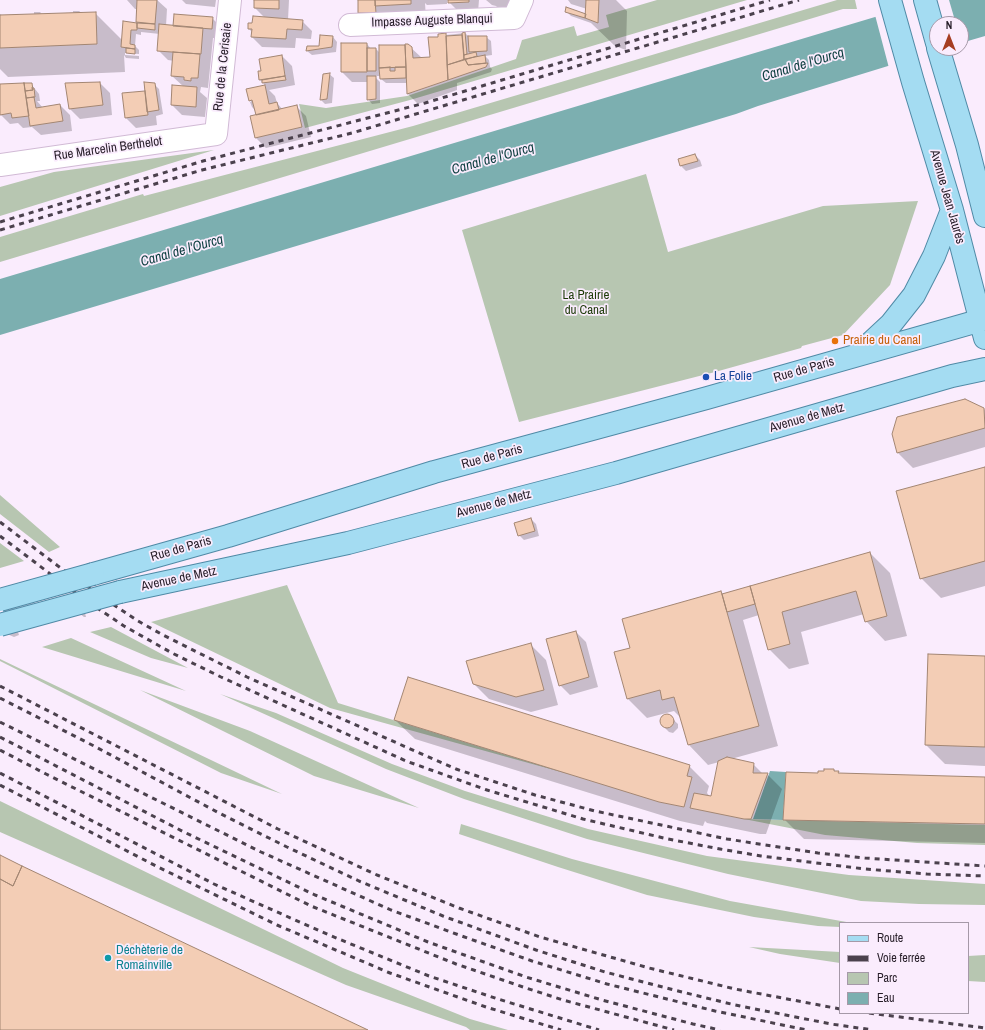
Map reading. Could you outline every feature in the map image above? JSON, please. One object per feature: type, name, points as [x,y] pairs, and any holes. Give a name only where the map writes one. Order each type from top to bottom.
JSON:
[{"type":"main road","name":"Avenue Jean Jaurès","points":[[890,0],[952,210],[983,326]]},
{"type":"main road","points":[[925,0],[929,16]]},
{"type":"main road","points":[[940,56],[967,145],[985,216]]},
{"type":"main road","points":[[859,354],[891,324],[914,295],[934,256],[952,210]]},
{"type":"main road","name":"Rue de Paris","points":[[0,600],[236,534],[434,472],[707,398],[859,354],[983,326]]},
{"type":"main road","name":"Avenue de Metz","points":[[0,625],[120,592],[348,543],[616,473],[952,376],[985,369]]},
{"type":"street","name":"Rue de la Cerisaie","points":[[216,134],[230,0]]},
{"type":"street","name":"Impasse Auguste Blanqui","points":[[350,24],[518,9]]},
{"type":"street","name":"Rue Marcelin Berthelot","points":[[0,165],[216,134]]},
{"type":"green space","points":[[657,0],[747,0],[410,100],[305,128],[299,104],[326,108],[407,96],[516,59],[522,40],[574,26],[577,36],[609,27],[606,15]]},
{"type":"green space","points":[[837,0],[855,0],[857,9],[843,9],[0,262],[0,237],[143,194],[144,196],[413,126]]},
{"type":"green space","points":[[214,150],[0,216],[0,187],[54,172]]},
{"type":"green space","name":"La Prairie du Canal","points":[[646,174],[668,252],[823,206],[918,201],[890,285],[843,335],[715,372],[519,422],[462,230]]},
{"type":"green space","points":[[0,495],[60,547],[49,552],[0,514]]},
{"type":"green space","points":[[0,543],[24,561],[0,568]]},
{"type":"green space","points":[[287,585],[338,703],[572,775],[330,708],[151,622]]},
{"type":"green space","points":[[111,627],[188,668],[151,658],[90,632]]},
{"type":"green space","points":[[71,638],[186,691],[42,647]]},
{"type":"green space","points":[[0,659],[282,794],[221,773],[0,661]]},
{"type":"green space","points":[[140,690],[250,731],[419,808],[314,776]]},
{"type":"green space","points":[[220,694],[276,713],[392,764],[465,791],[588,829],[707,856],[849,875],[985,884],[985,905],[861,901],[728,874],[587,839],[464,799],[386,769]]},
{"type":"green space","points":[[0,801],[343,968],[470,1019],[508,1030],[470,1030],[466,1027],[346,985],[0,832]]},
{"type":"green space","points":[[744,819],[985,825],[985,845],[917,843],[825,835]]},
{"type":"green space","points":[[461,824],[572,859],[730,901],[846,922],[839,922],[839,927],[818,926],[754,917],[647,895],[459,834]]},
{"type":"green space","points":[[749,947],[839,952],[839,963],[780,954]]},
{"type":"green space","points":[[985,955],[985,982],[969,981],[969,956]]},
{"type":"water","name":"Canal de l'Ourcq","points":[[940,0],[985,0],[985,36],[969,41],[969,16],[929,16],[929,37],[918,56],[736,114],[0,335],[0,279],[875,17],[906,11]]},
{"type":"water","points":[[770,771],[786,772],[783,820],[753,819]]},
{"type":"pier","points":[[933,0],[949,0],[954,16],[929,16],[929,55],[889,68],[875,15],[905,9]]},
{"type":"building","points":[[137,0],[157,0],[155,24],[136,22]]},
{"type":"building","points":[[254,0],[279,0],[279,9],[254,8]]},
{"type":"building","points":[[358,0],[375,0],[376,13],[358,13]]},
{"type":"building","points":[[375,0],[411,0],[411,4],[375,6]]},
{"type":"building","points":[[448,0],[469,0],[469,2],[448,3]]},
{"type":"building","points":[[586,0],[599,0],[598,23],[585,18]]},
{"type":"building","points":[[566,7],[586,14],[585,18],[565,12]]},
{"type":"building","points":[[96,12],[97,44],[0,48],[0,15]]},
{"type":"building","points":[[174,14],[213,17],[212,29],[173,26]]},
{"type":"building","points":[[253,16],[303,20],[302,30],[287,29],[286,39],[251,37],[252,29],[248,29],[248,23],[252,23]]},
{"type":"building","points":[[123,21],[137,23],[137,30],[131,30],[130,44],[135,45],[135,49],[121,47]]},
{"type":"building","points":[[137,23],[155,24],[155,30],[137,28]]},
{"type":"building","points":[[159,24],[203,28],[201,54],[157,51]]},
{"type":"building","points":[[465,32],[467,54],[464,55],[462,33]]},
{"type":"building","points":[[446,33],[448,80],[407,94],[405,44],[412,47],[413,58],[430,57],[428,37],[438,37],[438,34]]},
{"type":"building","points":[[320,35],[333,36],[332,47],[306,51],[307,46],[319,46]]},
{"type":"building","points":[[462,35],[464,60],[447,65],[446,36]]},
{"type":"building","points":[[468,36],[487,36],[487,51],[469,52]]},
{"type":"building","points":[[341,43],[367,43],[367,72],[341,72]]},
{"type":"building","points":[[379,45],[405,45],[406,67],[379,68]]},
{"type":"building","points":[[126,48],[135,49],[135,54],[126,53]]},
{"type":"building","points":[[367,48],[376,48],[376,71],[367,71]]},
{"type":"building","points":[[173,52],[200,54],[198,78],[191,78],[191,81],[184,80],[184,77],[171,76]]},
{"type":"building","points":[[476,52],[477,56],[464,60],[464,55]]},
{"type":"building","points":[[282,55],[285,76],[259,80],[258,71],[261,71],[259,59]]},
{"type":"building","points":[[485,55],[486,63],[468,65],[465,59]]},
{"type":"building","points":[[465,59],[468,65],[488,63],[486,67],[448,80],[447,65]]},
{"type":"building","points":[[390,67],[390,71],[395,71],[395,67],[406,67],[406,78],[380,79],[379,68]]},
{"type":"building","points":[[330,73],[327,99],[320,100],[323,74]]},
{"type":"building","points":[[285,76],[286,80],[262,83],[262,80]]},
{"type":"building","points":[[367,76],[376,76],[376,99],[367,100]]},
{"type":"building","points":[[100,82],[103,105],[69,109],[65,83]]},
{"type":"building","points":[[144,82],[155,83],[159,110],[147,112]]},
{"type":"building","points":[[24,83],[32,83],[33,90],[25,91]]},
{"type":"building","points":[[24,83],[29,116],[12,118],[11,113],[0,115],[0,84]]},
{"type":"building","points":[[172,85],[197,87],[196,107],[171,105]]},
{"type":"building","points":[[265,85],[269,104],[277,102],[279,110],[256,115],[252,100],[249,101],[246,89]]},
{"type":"building","points":[[32,88],[34,88],[35,97],[26,98],[25,91],[33,90]]},
{"type":"building","points":[[145,91],[148,115],[125,118],[122,93]]},
{"type":"building","points":[[34,97],[36,108],[60,104],[63,121],[30,126],[26,98]]},
{"type":"building","points":[[297,105],[302,127],[255,138],[250,116]]},
{"type":"building","points":[[695,154],[698,161],[680,166],[678,159]]},
{"type":"building","points":[[965,399],[984,408],[985,428],[897,453],[892,434],[897,417]]},
{"type":"building","points":[[985,467],[985,561],[920,579],[896,491]]},
{"type":"building","points":[[531,518],[535,531],[518,536],[514,523]]},
{"type":"building","points":[[870,552],[887,616],[865,622],[856,591],[782,612],[790,644],[768,650],[750,586]]},
{"type":"building","points":[[750,586],[755,604],[727,612],[722,594]]},
{"type":"building","points":[[721,591],[759,726],[688,745],[674,697],[662,700],[660,690],[627,699],[614,652],[630,648],[622,619]]},
{"type":"building","points":[[576,631],[589,677],[559,686],[546,639]]},
{"type":"building","points":[[531,643],[544,690],[516,697],[473,684],[466,661]]},
{"type":"building","points":[[928,654],[985,656],[985,747],[925,745]]},
{"type":"building","points":[[408,677],[690,765],[687,776],[692,777],[684,807],[659,802],[394,720]]},
{"type":"building","points":[[664,714],[670,714],[674,718],[674,724],[670,728],[664,728],[660,724],[660,718]]},
{"type":"building","points":[[727,757],[754,763],[753,773],[768,773],[751,819],[744,819],[690,808],[694,793],[711,796],[718,761]]},
{"type":"building","points":[[824,769],[834,769],[834,771],[839,771],[838,773],[985,777],[985,824],[783,820],[786,772],[818,773],[818,771],[824,771]]},
{"type":"building","points":[[0,855],[22,866],[13,886],[0,879]]},
{"type":"building","name":"Déchèterie de Romainville","points":[[22,866],[368,1030],[0,1030],[0,879],[13,886]]},
{"type":"railway","points":[[0,222],[203,161],[425,103],[770,0]]},
{"type":"railway","points":[[0,230],[202,170],[352,133],[799,0]]},
{"type":"railway","points":[[0,522],[96,593],[138,621],[163,635],[247,677],[456,769],[535,795],[595,811],[727,839],[818,853],[865,858],[985,866]]},
{"type":"railway","points":[[0,536],[81,597],[124,626],[172,653],[221,677],[406,761],[487,790],[583,819],[668,839],[720,849],[761,856],[865,869],[927,874],[985,876]]},
{"type":"railway","points":[[0,686],[278,829],[377,875],[459,908],[540,937],[649,968],[735,989],[839,1009]]},
{"type":"railway","points":[[0,698],[287,847],[359,881],[443,916],[536,950],[605,972],[735,1005],[831,1024],[873,1030]]},
{"type":"railway","points":[[0,722],[261,852],[391,910],[532,961],[607,984],[715,1011],[807,1030]]},
{"type":"railway","points":[[0,737],[184,832],[315,895],[428,942],[526,977],[602,1000],[720,1030]]},
{"type":"railway","points":[[0,750],[311,906],[456,964],[523,987],[563,1000],[674,1030]]},
{"type":"railway","points":[[0,773],[214,884],[329,935],[429,976],[599,1030]]},
{"type":"railway","points":[[0,785],[156,866],[277,925],[390,973],[486,1007],[561,1030]]},
{"type":"railway","points":[[877,1014],[985,1028]]},
{"type":"place","name":"Prairie du Canal","points":[[835,341]]},
{"type":"place","name":"La Folie","points":[[706,377]]},
{"type":"place","name":"Déchèterie de Romainville","points":[[108,958]]}]
